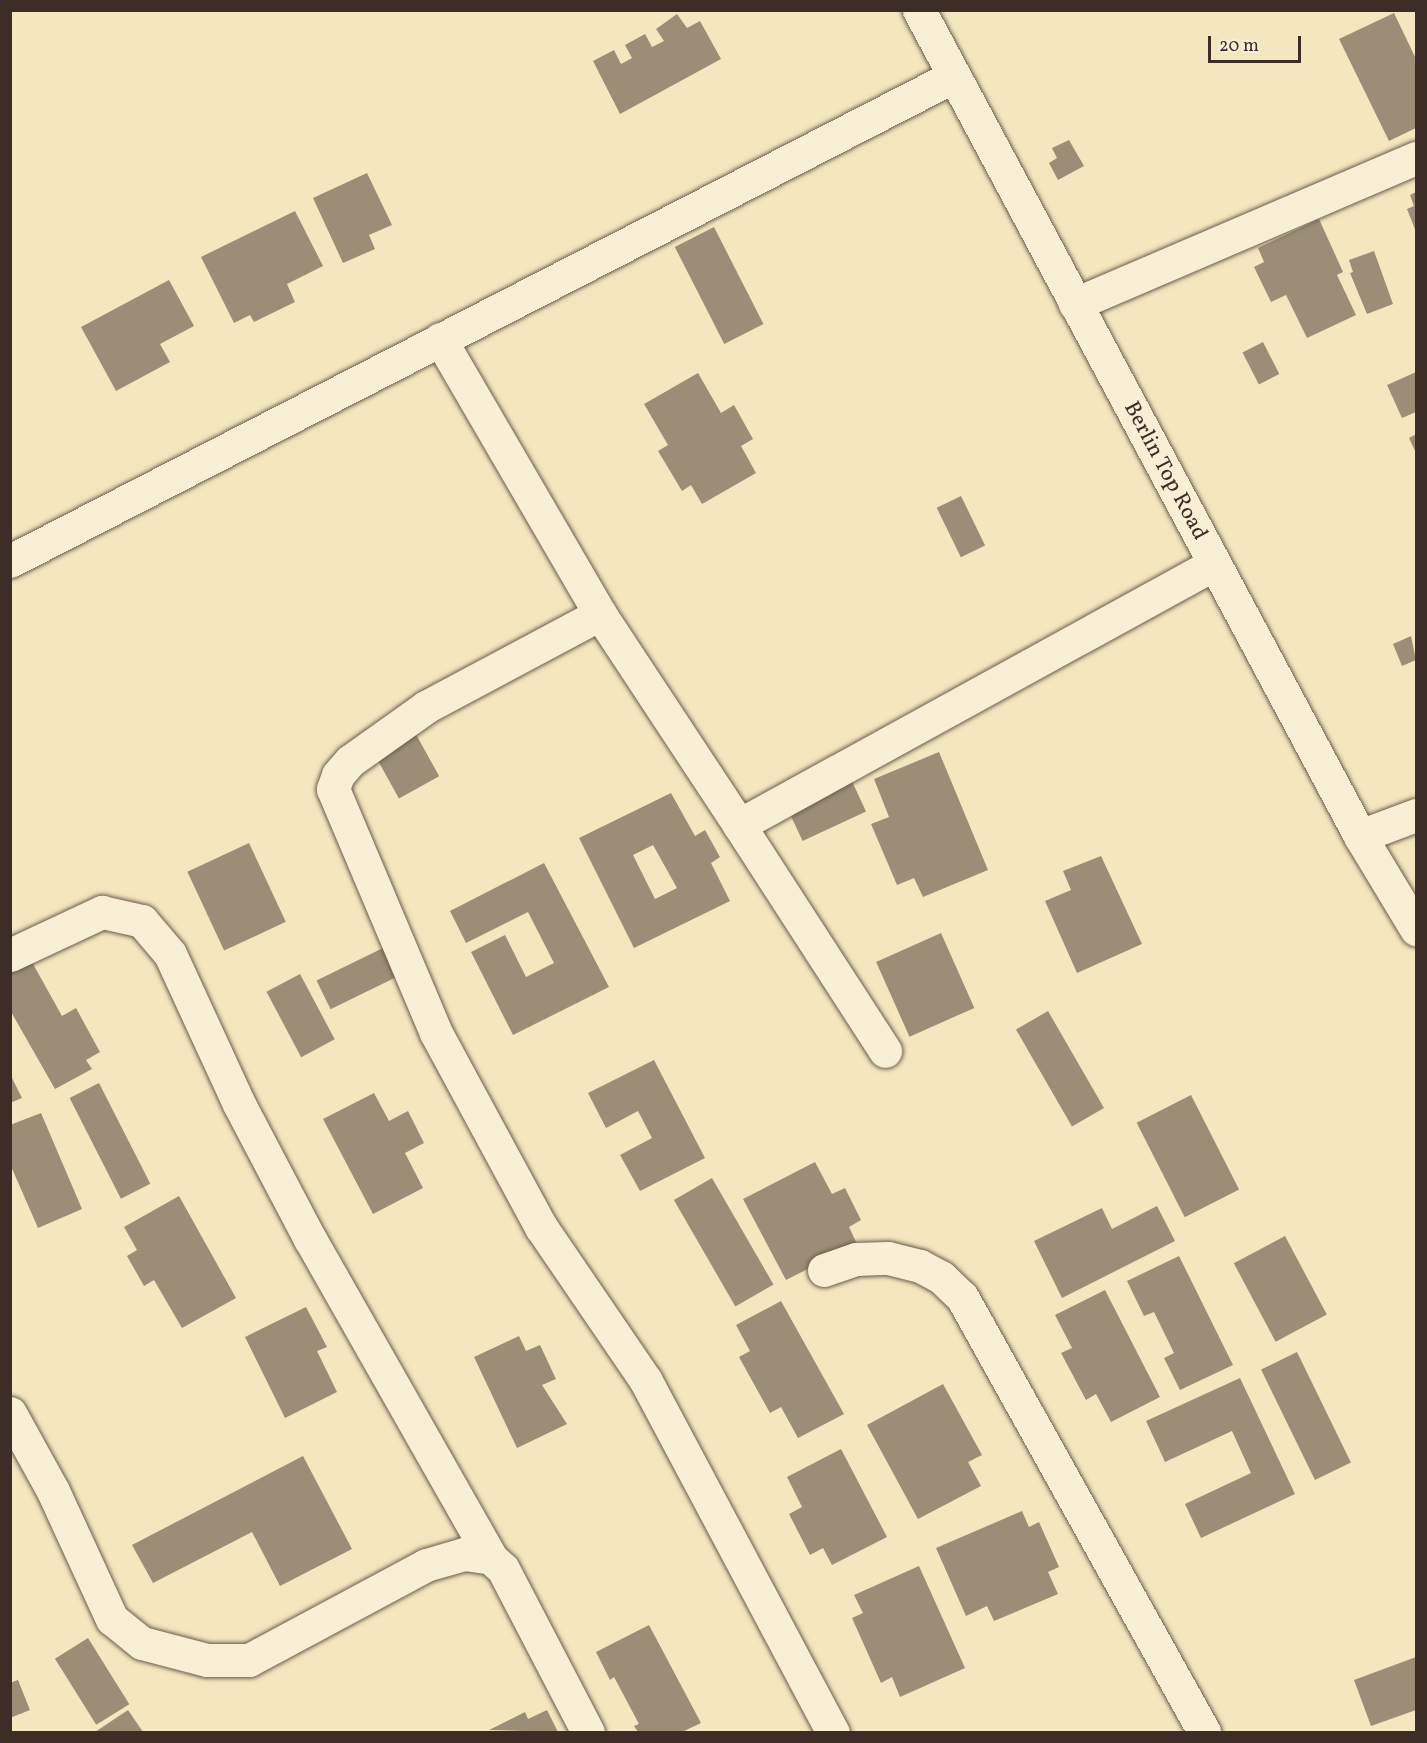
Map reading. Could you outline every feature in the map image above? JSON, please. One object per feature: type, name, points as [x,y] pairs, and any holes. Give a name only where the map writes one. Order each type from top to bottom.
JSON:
[{"type":"street","name":"Berlin Top Road","points":[[919,10],[1360,836],[1416,929]]},
{"type":"street","points":[[10,561],[954,76]]},
{"type":"street","points":[[1075,304],[1416,158]]},
{"type":"street","points":[[440,339],[600,614],[885,1051]]},
{"type":"street","points":[[739,825],[1214,564]]},
{"type":"street","points":[[600,614],[426,707],[350,761],[333,789],[436,1033],[541,1227],[646,1381],[833,1732]]},
{"type":"street","points":[[1360,836],[1416,815]]},
{"type":"street","points":[[10,955],[102,912],[142,921],[170,954],[239,1104],[310,1239],[490,1558],[503,1569],[588,1732]]},
{"type":"street","points":[[824,1270],[856,1259],[888,1258],[920,1266],[941,1277],[962,1297],[1203,1732]]},
{"type":"street","points":[[10,1413],[53,1491],[112,1619],[142,1643],[207,1660],[249,1660],[426,1564],[464,1554],[490,1558]]},
{"type":"building","points":[[1394,13],[1416,59],[1416,128],[1389,141],[1339,39]]},
{"type":"building","points":[[677,14],[687,28],[700,21],[721,59],[620,114],[593,61],[614,50],[621,64],[632,58],[625,45],[645,34],[652,47],[664,41],[656,29]]},
{"type":"building","points":[[1069,140],[1084,166],[1058,180],[1049,163],[1057,158],[1052,148]]},
{"type":"building","points":[[367,173],[392,225],[369,235],[375,249],[343,263],[313,198]]},
{"type":"building","points":[[1416,192],[1416,232],[1407,209],[1414,206],[1410,195]]},
{"type":"building","points":[[295,211],[323,266],[287,284],[295,302],[254,322],[250,315],[234,323],[201,257]]},
{"type":"building","points":[[1319,219],[1343,272],[1337,275],[1356,315],[1307,338],[1286,295],[1271,302],[1254,267],[1264,262],[1258,248]]},
{"type":"building","points":[[714,227],[763,324],[724,344],[675,247]]},
{"type":"building","points":[[1374,251],[1393,304],[1367,314],[1350,273],[1353,272],[1349,260]]},
{"type":"building","points":[[169,280],[194,326],[160,344],[170,362],[116,391],[81,327]]},
{"type":"building","points":[[1263,342],[1279,374],[1259,385],[1243,352]]},
{"type":"building","points":[[1416,372],[1416,412],[1402,418],[1387,385]]},
{"type":"building","points":[[698,373],[721,413],[734,405],[753,439],[741,446],[756,473],[702,504],[691,485],[682,491],[658,451],[668,445],[644,404]]},
{"type":"building","points":[[1416,434],[1416,453],[1409,438]]},
{"type":"building","points":[[961,496],[985,545],[961,557],[937,508]]},
{"type":"building","points":[[1411,636],[1416,660],[1402,666],[1393,644]]},
{"type":"building","points":[[413,729],[439,776],[399,799],[373,751]]},
{"type":"building","points":[[939,752],[988,870],[923,897],[914,878],[897,885],[871,824],[889,817],[874,779]]},
{"type":"building","points":[[850,777],[866,811],[803,841],[787,807]]},
{"type":"building","points":[[671,793],[695,836],[705,830],[720,857],[711,863],[730,901],[634,948],[579,838]],"holes":[[[653,845],[677,888],[655,899],[633,855]]]},
{"type":"building","points":[[249,843],[286,922],[224,951],[187,872]]},
{"type":"building","points":[[1101,856],[1142,944],[1077,973],[1045,901],[1071,890],[1063,871]]},
{"type":"building","points":[[544,863],[609,987],[513,1035],[471,952],[505,935],[526,977],[554,963],[528,912],[466,943],[450,911]]},
{"type":"building","points":[[941,933],[974,1008],[909,1037],[876,962]]},
{"type":"building","points":[[383,948],[397,977],[331,1009],[316,980]]},
{"type":"building","points":[[28,955],[62,1016],[76,1008],[100,1052],[86,1060],[92,1069],[55,1089],[10,1010],[10,965]]},
{"type":"building","points":[[300,974],[335,1039],[301,1057],[266,992]]},
{"type":"building","points":[[1048,1011],[1104,1108],[1072,1126],[1016,1030]]},
{"type":"building","points":[[654,1060],[705,1158],[640,1191],[620,1155],[652,1138],[638,1111],[606,1128],[588,1093]]},
{"type":"building","points":[[10,1074],[22,1098],[10,1103]]},
{"type":"building","points":[[99,1083],[150,1184],[121,1199],[70,1098]]},
{"type":"building","points":[[374,1093],[389,1121],[408,1111],[424,1143],[405,1153],[423,1188],[373,1214],[323,1119]]},
{"type":"building","points":[[1191,1095],[1239,1189],[1185,1217],[1137,1123]]},
{"type":"building","points":[[41,1113],[82,1209],[38,1228],[10,1164],[10,1125]]},
{"type":"building","points":[[815,1162],[832,1194],[845,1188],[861,1220],[849,1227],[857,1244],[786,1280],[743,1199]]},
{"type":"building","points":[[712,1178],[774,1285],[735,1307],[674,1200]]},
{"type":"building","points":[[179,1196],[236,1298],[182,1328],[154,1280],[144,1286],[127,1256],[137,1250],[124,1227]]},
{"type":"building","points":[[1157,1206],[1175,1241],[1062,1298],[1034,1241],[1102,1208],[1112,1229]]},
{"type":"building","points":[[1285,1236],[1327,1315],[1276,1342],[1234,1263]]},
{"type":"building","points":[[1179,1256],[1233,1365],[1180,1390],[1164,1358],[1174,1353],[1154,1312],[1144,1316],[1127,1281]]},
{"type":"building","points":[[1105,1290],[1160,1397],[1111,1422],[1096,1394],[1086,1400],[1061,1353],[1072,1348],[1055,1315]]},
{"type":"building","points":[[781,1301],[844,1414],[798,1438],[781,1407],[770,1413],[739,1357],[750,1351],[736,1325]]},
{"type":"building","points":[[306,1307],[327,1347],[317,1351],[337,1392],[285,1418],[245,1337]]},
{"type":"building","points":[[519,1336],[526,1351],[540,1345],[556,1379],[542,1385],[567,1424],[517,1448],[474,1357]]},
{"type":"building","points":[[1297,1352],[1351,1463],[1315,1480],[1261,1370]]},
{"type":"building","points":[[1240,1378],[1295,1494],[1201,1538],[1185,1504],[1251,1473],[1232,1431],[1165,1462],[1146,1421]]},
{"type":"building","points":[[943,1384],[982,1455],[968,1462],[981,1486],[918,1519],[867,1425]]},
{"type":"building","points":[[841,1449],[887,1537],[832,1565],[823,1548],[810,1555],[789,1514],[802,1507],[787,1477]]},
{"type":"building","points":[[303,1456],[352,1549],[280,1586],[252,1532],[153,1583],[132,1545]]},
{"type":"building","points":[[1022,1511],[1029,1527],[1039,1522],[1059,1567],[1048,1572],[1058,1594],[994,1621],[987,1606],[966,1616],[936,1548]]},
{"type":"building","points":[[919,1566],[965,1668],[900,1697],[892,1677],[881,1683],[852,1618],[863,1613],[854,1595]]},
{"type":"building","points":[[649,1625],[701,1723],[682,1732],[638,1732],[634,1726],[639,1724],[614,1677],[610,1680],[596,1652]]},
{"type":"building","points":[[88,1638],[129,1704],[96,1725],[55,1659]]},
{"type":"building","points":[[1416,1657],[1416,1710],[1371,1726],[1354,1680]]},
{"type":"building","points":[[18,1680],[30,1710],[10,1718],[10,1683]]},
{"type":"building","points":[[128,1710],[143,1732],[95,1732]]},
{"type":"building","points":[[547,1710],[558,1732],[489,1730],[525,1712],[528,1719]]}]
